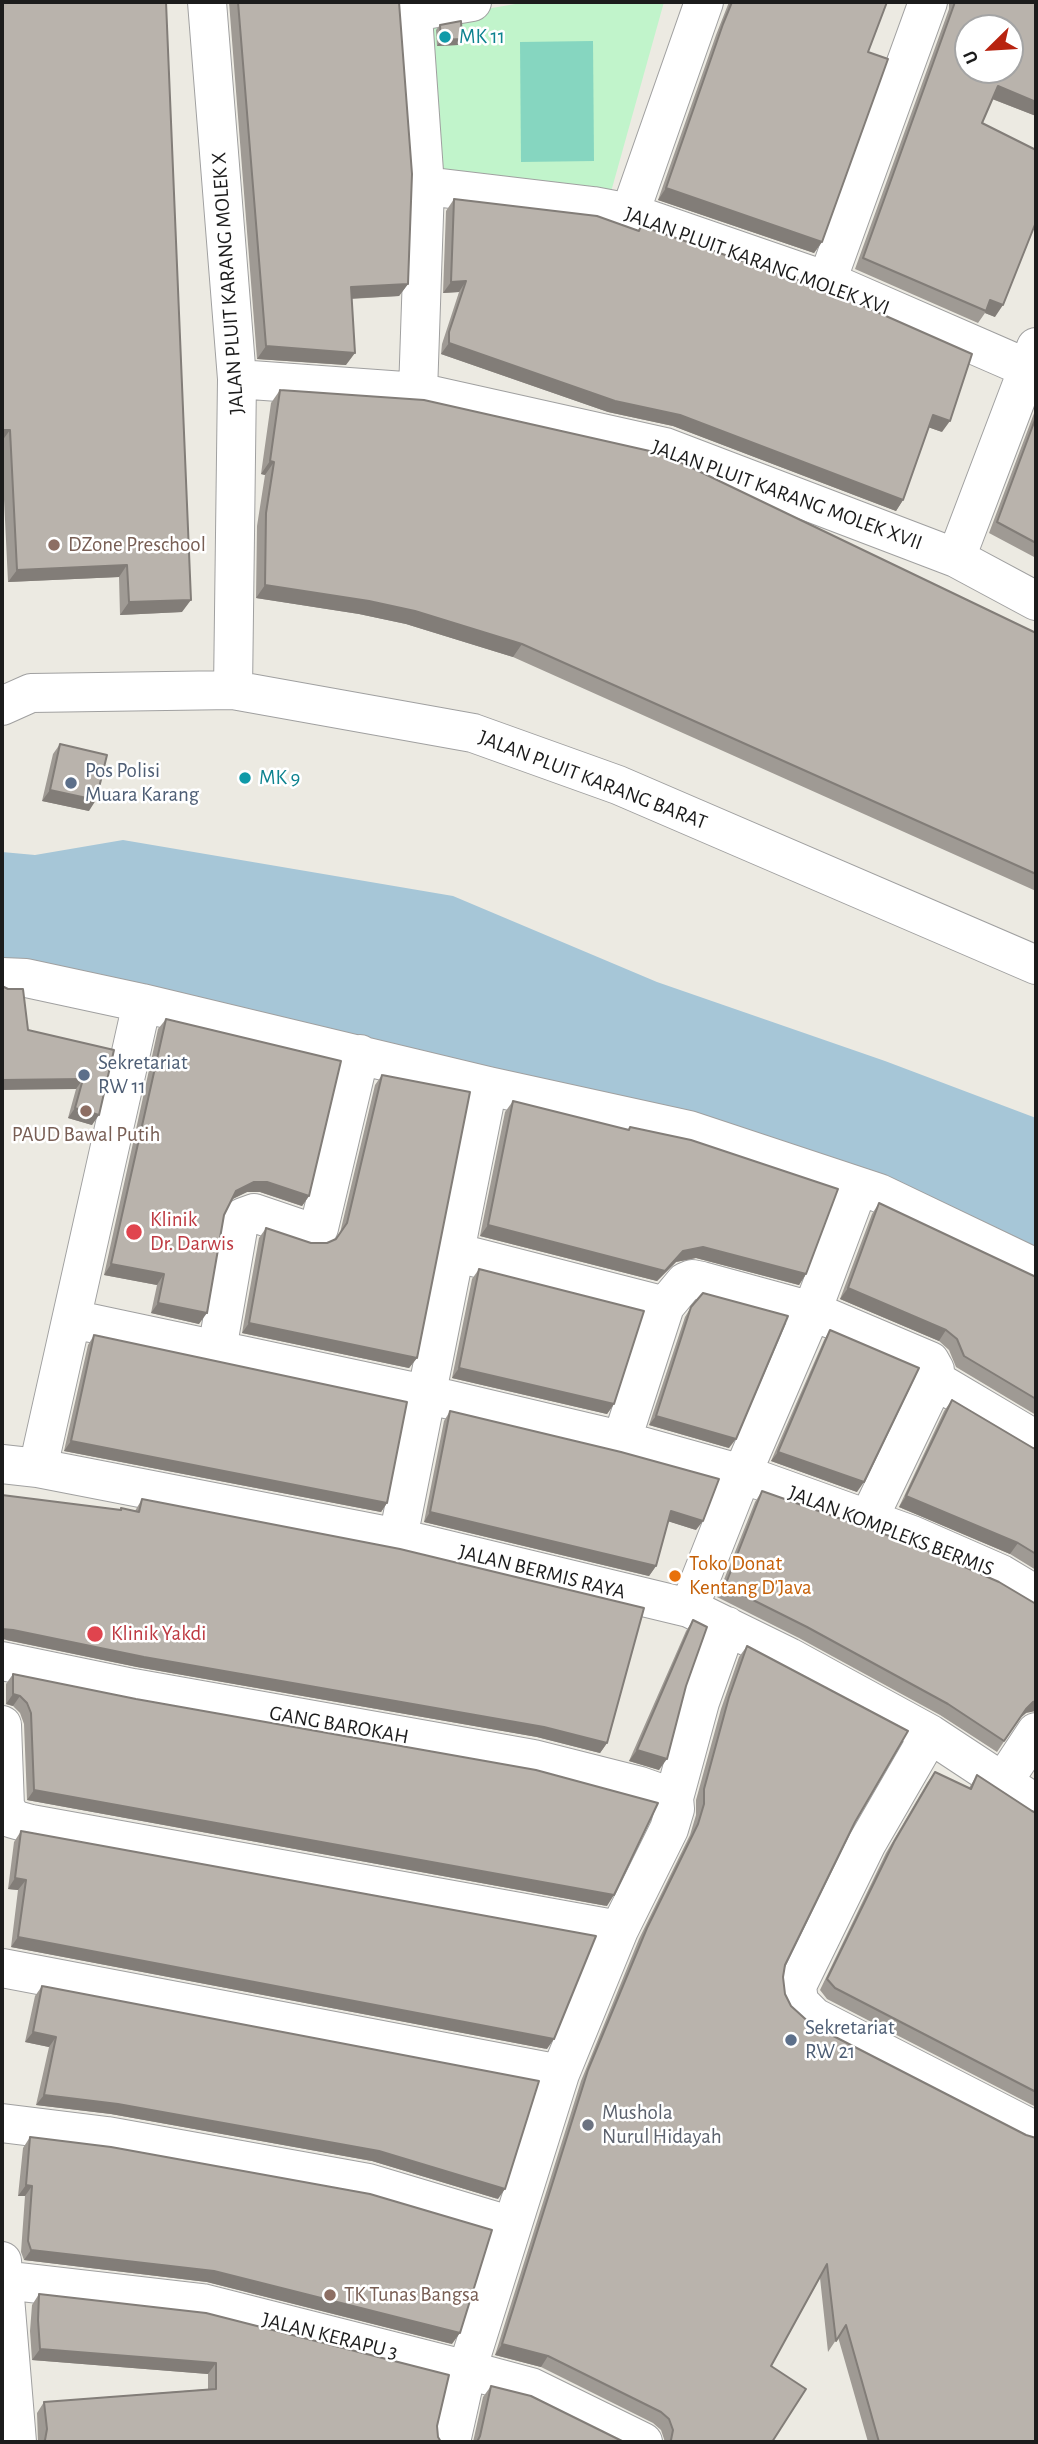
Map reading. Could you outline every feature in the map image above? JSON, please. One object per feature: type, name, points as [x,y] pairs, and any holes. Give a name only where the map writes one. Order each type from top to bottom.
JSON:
[{"type":"street","name":"JALAN PLUIT KARANG MOLEK X","points":[[207,2],[237,379],[233,690]]},
{"type":"street","points":[[418,392],[425,186],[412,7],[472,2]]},
{"type":"street","points":[[630,213],[705,2]]},
{"type":"street","points":[[827,281],[928,2]]},
{"type":"street","name":"JALAN PLUIT KARANG MOLEK XVI","points":[[425,186],[593,206],[630,213],[827,281],[1034,363]]},
{"type":"street","points":[[956,558],[1034,363]]},
{"type":"street","name":"JALAN PLUIT KARANG MOLEK XVII","points":[[237,379],[418,392],[665,447],[956,558],[1036,601]]},
{"type":"street","name":"JALAN PLUIT KARANG BARAT","points":[[11,692],[233,690],[473,733],[618,785],[1036,965]]},
{"type":"street","points":[[2,977],[26,978],[142,1003],[488,1086],[690,1130],[879,1193],[1036,1268]]},
{"type":"street","points":[[20,1466],[72,1319],[142,1003]]},
{"type":"street","points":[[217,1350],[238,1229],[243,1217],[254,1213],[310,1232],[319,1228],[360,1054]]},
{"type":"street","points":[[398,1538],[488,1086]]},
{"type":"street","points":[[689,1608],[742,1474],[812,1311],[858,1188]]},
{"type":"street","points":[[454,1252],[665,1306]]},
{"type":"street","points":[[620,1440],[665,1306],[685,1282],[692,1279],[812,1311],[930,1361],[935,1370],[935,1380],[868,1520]]},
{"type":"street","name":"JALAN KOMPLEKS BERMIS","points":[[72,1319],[425,1394],[620,1440],[742,1474],[868,1520],[1001,1574],[1036,1595]]},
{"type":"street","points":[[935,1380],[1036,1440]]},
{"type":"street","name":"JALAN BERMIS RAYA","points":[[20,1466],[398,1538],[689,1608],[789,1657],[930,1734],[1036,1804]]},
{"type":"street","points":[[451,2442],[467,2370],[560,2074],[619,1930],[669,1829],[675,1809],[674,1798],[700,1702],[727,1626]]},
{"type":"street","name":"GANG BAROKAH","points":[[2,1661],[133,1688],[533,1759],[640,1786],[674,1798]]},
{"type":"street","points":[[2,1725],[5,1807],[13,1819],[619,1930]]},
{"type":"street","points":[[1003,1782],[1036,1732]]},
{"type":"street","points":[[930,1734],[867,1843],[797,1986],[799,2003],[814,2017],[1028,2127]]},
{"type":"street","points":[[2,1968],[560,2074]]},
{"type":"street","points":[[2,2123],[107,2136],[368,2183],[512,2226]]},
{"type":"street","points":[[3,2271],[25,2441]]},
{"type":"street","name":"JALAN KERAPU 3","points":[[3,2271],[202,2303],[531,2387],[643,2442]]},
{"type":"green space","points":[[527,2],[664,2],[609,199],[432,178],[416,21]]},
{"type":"green space","points":[[593,41],[594,161],[521,162],[520,42]]},
{"type":"water","points":[[123,840],[453,896],[657,982],[885,1061],[1036,1118],[1036,1249],[2,958],[2,852],[35,855]]},
{"type":"building","points":[[2,2],[166,2],[191,600],[129,602],[127,565],[17,570],[10,430],[2,430]]},
{"type":"building","points":[[238,2],[399,2],[412,174],[408,284],[351,287],[355,353],[266,346]]},
{"type":"building","points":[[732,2],[887,2],[868,52],[888,59],[822,242],[666,188]]},
{"type":"building","points":[[955,2],[1036,2],[1036,102],[998,86],[982,123],[1036,150],[1036,222],[1003,305],[990,300],[986,311],[863,258]]},
{"type":"building","points":[[461,21],[462,39],[441,40],[440,25]]},
{"type":"building","points":[[454,199],[597,216],[639,231],[641,226],[827,290],[972,354],[950,421],[933,415],[903,500],[680,415],[615,401],[449,343],[449,332],[466,281],[451,282]]},
{"type":"building","points":[[280,390],[424,400],[663,454],[1036,633],[1036,874],[522,644],[415,611],[265,585],[266,513],[274,462],[270,461]]},
{"type":"building","points":[[1036,417],[1036,543],[997,522]]},
{"type":"building","name":"Pos Polisi Muara Karang","points":[[60,744],[107,755],[96,800],[50,790]]},
{"type":"building","points":[[2,986],[8,989],[23,989],[28,1030],[114,1050],[99,1115],[75,1108],[83,1079],[2,1080]]},
{"type":"building","points":[[166,1019],[341,1061],[309,1196],[267,1182],[254,1182],[236,1191],[224,1215],[207,1313],[158,1303],[164,1274],[111,1264]]},
{"type":"building","points":[[382,1075],[470,1092],[417,1358],[249,1323],[266,1228],[311,1243],[327,1243],[336,1239],[347,1223]]},
{"type":"building","points":[[513,1101],[629,1130],[630,1127],[691,1140],[838,1189],[806,1274],[703,1247],[683,1251],[665,1271],[488,1225]]},
{"type":"building","points":[[879,1203],[1036,1277],[1036,1399],[964,1356],[957,1339],[946,1330],[848,1288]]},
{"type":"building","points":[[479,1269],[644,1311],[614,1404],[459,1368]]},
{"type":"building","points":[[703,1293],[788,1316],[736,1439],[656,1416],[691,1307]]},
{"type":"building","points":[[830,1330],[919,1368],[864,1482],[778,1452]]},
{"type":"building","points":[[94,1335],[407,1402],[387,1503],[71,1441]]},
{"type":"building","points":[[952,1400],[1036,1449],[1036,1554],[1018,1543],[906,1496]]},
{"type":"building","points":[[450,1411],[621,1452],[719,1479],[703,1521],[671,1511],[656,1566],[430,1512]]},
{"type":"building","points":[[762,1491],[912,1544],[999,1582],[1036,1604],[1036,1701],[1026,1709],[1004,1741],[948,1704],[807,1627],[725,1586]]},
{"type":"building","points":[[2,1495],[139,1512],[142,1499],[400,1549],[644,1608],[607,1743],[544,1727],[144,1657],[2,1629]]},
{"type":"building","points":[[693,1620],[707,1627],[686,1686],[667,1759],[637,1750]]},
{"type":"building","points":[[747,1646],[908,1731],[855,1822],[785,1965],[785,1994],[791,2006],[812,2025],[1036,2138],[1036,2442],[879,2442],[846,2325],[836,2341],[827,2264],[771,2366],[806,2389],[772,2442],[669,2442],[673,2430],[669,2419],[661,2412],[548,2356],[502,2344],[588,2070],[647,1928],[698,1824],[704,1804],[704,1789],[729,1697]]},
{"type":"building","points":[[13,1674],[136,1699],[536,1770],[658,1803],[614,1895],[34,1790],[31,1713],[27,1703],[20,1696],[13,1694]]},
{"type":"building","points":[[935,1772],[971,1789],[977,1775],[1036,1813],[1036,2092],[835,1988],[827,1979],[894,1842]]},
{"type":"building","points":[[21,1831],[596,1936],[554,2039],[18,1937],[26,1880],[15,1878]]},
{"type":"building","points":[[42,1986],[539,2081],[505,2189],[379,2151],[118,2104],[44,2095],[56,2037],[33,2032]]},
{"type":"building","points":[[30,2137],[111,2147],[370,2194],[492,2230],[460,2333],[214,2271],[31,2250],[28,2241],[32,2186],[26,2185]]},
{"type":"building","points":[[39,2294],[206,2313],[449,2375],[437,2426],[441,2442],[43,2442],[47,2429],[44,2402],[216,2389],[216,2363],[40,2349]]},
{"type":"building","points":[[491,2386],[531,2396],[624,2442],[477,2442]]},
{"type":"place","name":"MK 11","points":[[445,37]]},
{"type":"place","name":"DZone Preschool","points":[[54,545]]},
{"type":"place","name":"MK 9","points":[[245,778]]},
{"type":"place","name":"Pos Polisi Muara Karang","points":[[71,783]]},
{"type":"place","name":"Sekretariat RW 11","points":[[84,1075]]},
{"type":"place","name":"PAUD Bawal Putih","points":[[86,1111]]},
{"type":"place","name":"Klinik Dr. Darwis","points":[[134,1232]]},
{"type":"place","name":"Toko Donat Kentang D'Java","points":[[675,1576]]},
{"type":"place","name":"Klinik Yakdi","points":[[95,1634]]},
{"type":"place","name":"Sekretariat RW 21","points":[[791,2040]]},
{"type":"place","name":"Mushola Nurul Hidayah","points":[[588,2125]]},
{"type":"place","name":"TK Tunas Bangsa","points":[[330,2295]]}]
